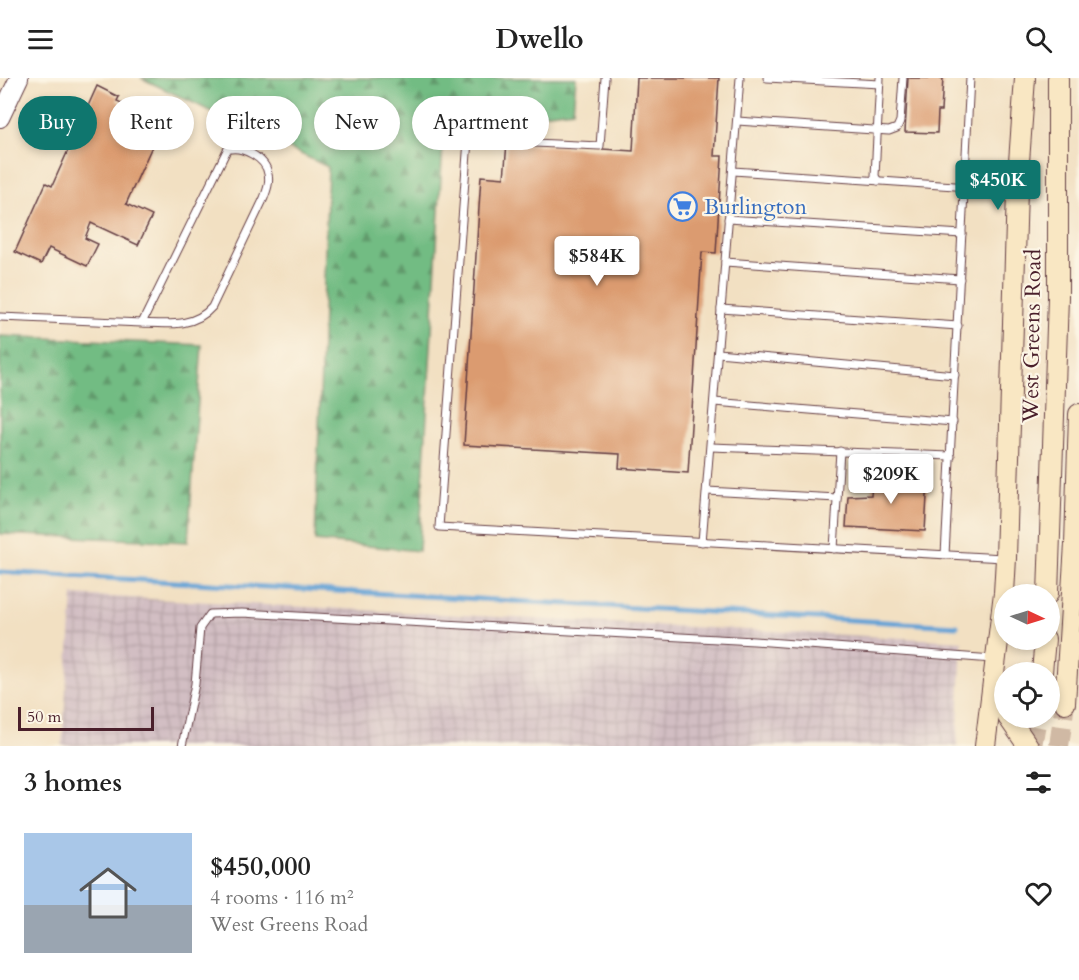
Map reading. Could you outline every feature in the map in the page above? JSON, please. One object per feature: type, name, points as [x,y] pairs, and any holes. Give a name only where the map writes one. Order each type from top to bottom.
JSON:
[{"type":"main road","points":[[985,746],[1006,558],[1017,190],[1025,78]]},
{"type":"main road","name":"West Greens Road","points":[[1048,584],[1058,297],[1058,78]]},
{"type":"main road","points":[[1065,703],[1075,544],[1079,414]]},
{"type":"main road","points":[[1016,728],[1028,746]]},
{"type":"street","points":[[3,107],[19,78]]},
{"type":"lane","points":[[605,78],[600,146],[468,140],[439,527],[1006,558]]},
{"type":"lane","points":[[702,542],[741,78]]},
{"type":"lane","points":[[767,78],[880,81],[875,176],[878,181]]},
{"type":"lane","points":[[737,121],[889,131],[897,128],[900,121],[903,78]]},
{"type":"lane","points":[[945,555],[970,78]]},
{"type":"lane","points":[[0,317],[142,323],[182,324],[205,316],[212,308],[266,191],[268,172],[257,158],[241,148],[227,150],[142,323]]},
{"type":"lane","points":[[733,171],[1017,190]]},
{"type":"lane","points":[[729,219],[962,234]]},
{"type":"lane","points":[[725,262],[960,279]]},
{"type":"lane","points":[[721,309],[958,326]]},
{"type":"lane","points":[[718,353],[955,375]]},
{"type":"lane","points":[[714,402],[953,422]]},
{"type":"lane","points":[[711,447],[951,456]]},
{"type":"lane","points":[[834,549],[840,451]]},
{"type":"lane","points":[[707,491],[837,498]]},
{"type":"lane","points":[[182,746],[195,684],[200,628],[210,614],[243,613],[754,641],[996,659]]},
{"type":"shaded area","points":[[73,595],[962,641],[957,746],[62,746]]},
{"type":"green space","points":[[141,78],[576,78],[573,110],[549,113],[549,96],[412,96],[412,150],[443,150],[419,551],[315,541],[328,167],[292,150],[302,150],[302,96],[206,96],[206,109],[194,103],[194,96],[179,96]]},
{"type":"green space","points":[[0,336],[202,345],[188,542],[0,534]]},
{"type":"building","points":[[637,78],[719,78],[714,156],[722,156],[716,253],[702,252],[688,473],[619,468],[620,454],[464,445],[481,176],[504,178],[506,150],[549,150],[549,146],[633,151]]},
{"type":"building","points":[[908,78],[943,78],[937,133],[905,132]]},
{"type":"building","points":[[97,86],[117,96],[109,96],[109,150],[150,150],[126,204],[152,216],[138,245],[91,223],[85,238],[98,244],[87,266],[49,248],[41,264],[15,252],[46,183],[52,186],[68,150],[97,150],[97,96],[92,96]]},
{"type":"building","points":[[873,473],[928,479],[925,531],[846,527],[848,496],[871,495]]},
{"type":"waterway","points":[[0,572],[957,626]]},
{"type":"tunnel","points":[[1059,746],[1065,703]]},
{"type":"tunnel","points":[[1032,746],[1035,728]]},
{"type":"place","name":"Burlington","points":[[683,207]]}]
